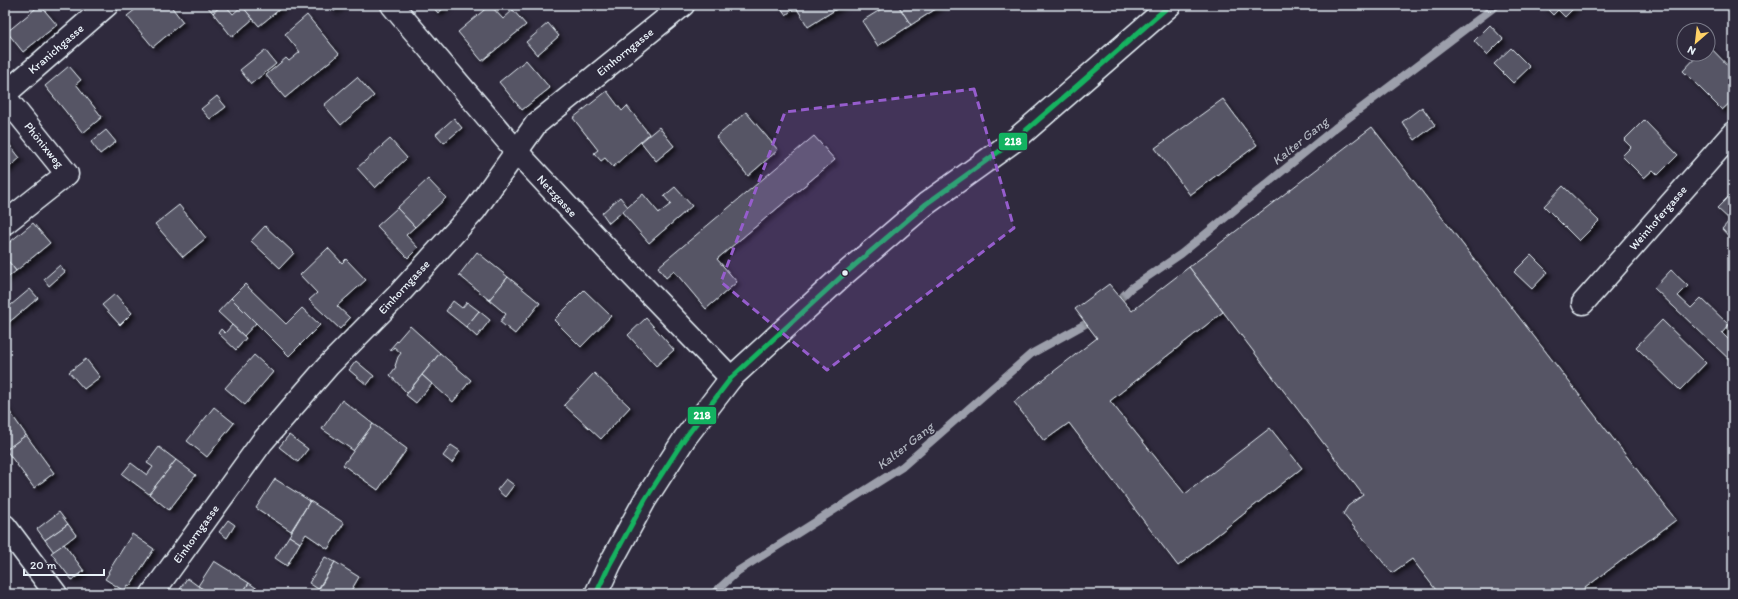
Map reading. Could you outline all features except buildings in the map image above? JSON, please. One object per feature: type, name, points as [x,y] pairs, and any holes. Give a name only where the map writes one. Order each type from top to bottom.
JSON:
[{"type":"street","name":"Kranichgasse","points":[[5,95],[108,5]]},
{"type":"street","name":"Netzgasse","points":[[392,5],[516,152],[731,378]]},
{"type":"street","name":"Einhorngasse","points":[[152,594],[262,442],[328,366],[397,296],[475,210],[536,124],[683,5]]},
{"type":"street","points":[[596,594],[610,564],[645,500],[685,438],[731,378],[841,277],[926,204],[1015,140],[1170,5]]},
{"type":"street","name":"Phönixweg","points":[[5,95],[67,174],[5,223]]},
{"type":"street","name":"Weinhofergasse","points":[[1583,303],[1733,133]]},
{"type":"street","points":[[5,526],[56,594]]},
{"type":"highlighted area","points":[[974,89],[1014,228],[827,370],[721,282],[785,112]]},
{"type":"waterway","name":"Kalter Gang","points":[[1121,298],[1131,288],[1181,254],[1335,128],[1497,5]]},
{"type":"waterway","name":"Kalter Gang","points":[[713,594],[738,571],[902,467],[1031,354],[1087,323]]},
{"type":"transit line","name":"218","points":[[596,594],[610,564],[645,500],[685,438],[731,378],[841,277],[926,204],[1015,140],[1170,5]]}]
